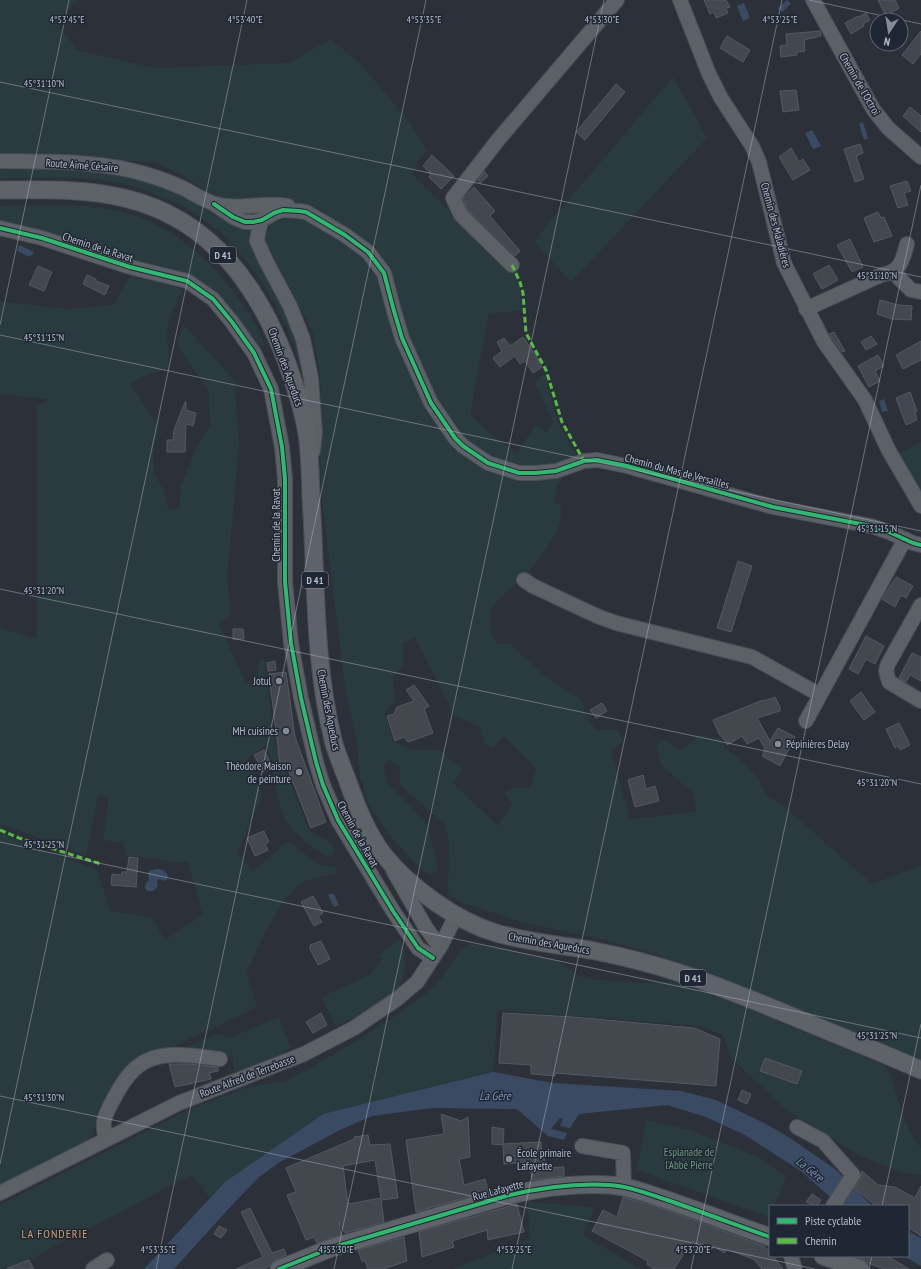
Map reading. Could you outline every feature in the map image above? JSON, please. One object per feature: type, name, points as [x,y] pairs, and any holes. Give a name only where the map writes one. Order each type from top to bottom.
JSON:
[{"type":"main road","name":"Chemin des Aqueducs","points":[[0,190],[89,192],[124,197],[166,213],[196,231],[213,245],[242,277],[264,311],[275,333],[299,397],[307,436],[322,687],[334,744],[354,801],[366,827],[384,854],[406,877],[430,898],[456,916],[494,932],[621,956],[681,973],[921,1070]]},
{"type":"main road","name":"Rue Lafayette","points":[[279,1269],[331,1248],[518,1193],[575,1186],[609,1185],[624,1187],[700,1211],[769,1237]]},
{"type":"main road","points":[[826,1257],[860,1269]]},
{"type":"street","points":[[512,265],[461,215],[453,198],[498,140],[617,0]]},
{"type":"street","name":"Chemin des Maladières","points":[[680,0],[709,74],[721,98],[752,146],[759,162],[784,263],[824,342],[865,400],[889,451],[921,506]]},
{"type":"street","name":"Chemin de l'Octroi","points":[[813,0],[873,109],[888,128],[921,157]]},
{"type":"street","name":"Route Aimé Césaire","points":[[0,161],[97,164],[121,168],[161,179],[214,204],[241,207],[281,204],[299,210]]},
{"type":"street","name":"Chemin du Mas de Versailles","points":[[214,204],[239,220],[253,222],[262,220],[283,210],[299,210],[306,212],[345,235],[368,252],[384,273],[402,338],[431,403],[451,432],[463,446],[488,463],[519,472],[535,473],[556,471],[584,460],[597,460],[627,466],[773,507],[872,526],[921,545]]},
{"type":"street","points":[[262,220],[257,241],[298,323],[311,378],[315,432],[310,474]]},
{"type":"street","name":"Chemin de la Ravat","points":[[0,228],[42,238],[130,267],[187,281],[213,299],[232,322],[254,353],[271,389],[282,447],[285,480],[285,582],[291,643],[301,698],[316,762],[323,785],[338,820],[397,917],[418,948],[436,953]]},
{"type":"street","points":[[806,309],[881,274],[893,272],[901,263],[907,244]]},
{"type":"street","points":[[893,272],[911,290],[921,292]]},
{"type":"street","points":[[806,721],[905,540]]},
{"type":"street","points":[[524,580],[533,586],[616,623],[752,657],[820,695]]},
{"type":"street","points":[[921,605],[888,664],[886,671],[889,682],[921,701]]},
{"type":"street","points":[[384,854],[426,928],[436,953]]},
{"type":"street","name":"Route Alfred de Terrebasse","points":[[0,1193],[185,1101],[304,1054],[329,1042],[378,1013],[409,990],[417,982],[436,953],[456,916]]},
{"type":"street","points":[[107,1139],[104,1132],[103,1123],[106,1114],[118,1090],[138,1066],[161,1056],[220,1058]]},
{"type":"street","points":[[797,1127],[823,1141],[853,1175],[834,1205]]},
{"type":"street","points":[[582,1146],[624,1153],[624,1187]]},
{"type":"street","points":[[791,1257],[795,1269]]},
{"type":"street","points":[[93,1269],[107,1260]]},
{"type":"green space","points":[[0,0],[79,0],[60,17],[59,26],[77,50],[155,68],[289,63],[331,39],[361,65],[407,119],[427,150],[417,162],[412,174],[464,225],[494,260],[506,264],[515,275],[519,283],[522,311],[489,313],[470,415],[498,440],[517,453],[536,424],[547,433],[553,422],[535,383],[545,373],[556,416],[563,432],[577,455],[575,460],[547,469],[504,465],[456,434],[421,375],[398,307],[386,262],[345,227],[321,212],[301,205],[275,200],[248,202],[225,199],[209,193],[182,175],[155,162],[0,154]]},
{"type":"green space","points":[[673,77],[707,138],[571,282],[534,241]]},
{"type":"green space","points":[[0,168],[79,168],[107,171],[147,180],[192,199],[230,222],[253,229],[292,322],[305,373],[302,374],[295,350],[285,325],[273,301],[258,277],[242,255],[223,235],[203,219],[181,205],[125,184],[106,180],[76,178],[0,178]]},
{"type":"green space","points":[[59,205],[94,207],[116,210],[137,216],[156,225],[192,248],[223,278],[250,314],[265,345],[258,349],[240,322],[222,300],[133,261],[76,245],[29,227],[0,221],[0,206]]},
{"type":"green space","points":[[293,216],[312,220],[364,255],[380,277],[410,372],[480,464],[565,475],[558,485],[555,495],[555,503],[561,504],[560,523],[558,528],[544,551],[524,577],[494,605],[490,618],[490,629],[498,644],[510,644],[541,673],[581,700],[586,715],[596,730],[617,730],[624,740],[611,751],[630,819],[696,812],[692,792],[662,766],[656,747],[665,740],[681,750],[699,735],[720,739],[726,749],[738,757],[757,777],[767,796],[779,802],[872,884],[921,866],[921,1061],[689,966],[645,951],[604,940],[522,922],[460,902],[448,894],[449,840],[445,825],[400,785],[400,767],[389,759],[383,765],[387,783],[428,825],[438,870],[429,875],[411,859],[388,833],[369,804],[360,777],[357,743],[345,687],[322,499],[320,460],[321,397],[319,369],[313,333],[289,286],[265,247],[264,239],[267,230],[272,223]],"holes":[[[415,638],[455,716],[480,727],[485,745],[493,747],[504,736],[536,768],[530,789],[517,787],[504,792],[512,804],[498,826],[453,783],[462,770],[440,750],[412,750],[393,742],[385,712],[395,701],[393,678],[403,665],[403,643]]]},
{"type":"green space","points":[[131,275],[183,289],[172,312],[167,327],[169,368],[141,377],[130,384],[159,428],[153,450],[154,473],[163,489],[168,509],[179,509],[181,486],[196,449],[210,427],[209,391],[177,345],[183,324],[234,380],[239,444],[227,579],[231,613],[219,624],[246,684],[257,682],[259,660],[264,658],[275,743],[309,830],[332,844],[335,850],[333,855],[327,856],[303,840],[288,824],[279,801],[273,772],[275,769],[266,745],[248,758],[262,796],[237,853],[253,872],[288,841],[319,865],[336,867],[338,873],[308,880],[298,886],[280,907],[246,972],[257,1007],[177,1045],[171,1051],[133,1062],[126,1067],[113,1085],[98,1113],[92,1138],[0,1188],[0,833],[58,856],[97,869],[110,911],[151,917],[165,940],[203,915],[188,862],[174,862],[126,855],[124,843],[103,840],[109,797],[98,795],[86,856],[0,824],[0,628],[37,639],[37,406],[50,399],[0,394],[0,301],[66,309],[114,305]]},
{"type":"green space","points":[[921,442],[921,496],[898,454]]},
{"type":"green space","points":[[399,939],[403,947],[405,962],[404,975],[399,985],[391,995],[381,1003],[370,1010],[336,1026],[321,997],[370,975],[382,960],[379,955]]},
{"type":"green space","points":[[471,944],[558,961],[579,976],[597,980],[644,983],[677,982],[717,996],[883,1065],[889,1071],[905,1121],[921,1148],[921,1175],[901,1172],[862,1157],[789,1112],[731,1058],[723,1035],[700,1026],[498,1010],[493,1072],[323,1114],[225,1182],[210,1198],[194,1177],[189,1176],[29,1260],[0,1269],[0,1205],[186,1111],[244,1088],[283,1081],[295,1077],[366,1035],[418,1000],[438,982],[455,958]]},
{"type":"green space","points":[[279,1017],[291,1049],[259,1064],[234,1072],[233,1056],[188,1051],[186,1047],[218,1034],[230,1038]]},
{"type":"green space","name":"Esplanade de l'Abbé Pierre","points":[[646,1120],[692,1131],[758,1157],[786,1177],[774,1205],[769,1205],[769,1217],[637,1170]]},
{"type":"green space","points":[[527,1202],[595,1207],[583,1235],[640,1269],[453,1269],[530,1239]]},
{"type":"water","points":[[787,0],[791,4],[782,12],[778,8]]},
{"type":"water","points":[[744,3],[750,18],[743,21],[737,6]]},
{"type":"water","points":[[863,122],[868,138],[864,140],[859,124]]},
{"type":"water","points":[[812,130],[821,146],[813,149],[805,133]]},
{"type":"water","points":[[19,245],[34,252],[30,257],[17,251]]},
{"type":"water","points":[[884,399],[888,411],[882,412],[879,401]]},
{"type":"water","points":[[156,869],[164,871],[168,878],[165,881],[159,879],[157,881],[158,886],[153,891],[147,891],[145,888],[146,883],[149,880],[149,871]]},
{"type":"water","points":[[334,894],[339,905],[334,907],[328,895]]},
{"type":"water","name":"La Gère","points":[[493,1072],[553,1083],[681,1091],[716,1100],[764,1123],[790,1138],[835,1169],[871,1205],[839,1205],[801,1171],[745,1135],[706,1117],[667,1105],[579,1114],[570,1128],[560,1126],[563,1119],[560,1118],[551,1129],[567,1133],[564,1140],[548,1136],[517,1109],[432,1108],[372,1116],[340,1130],[280,1162],[259,1177],[174,1269],[144,1269],[225,1182],[323,1114]]},
{"type":"water","points":[[909,1232],[921,1238],[921,1266],[906,1257],[909,1257]]},
{"type":"building","points":[[704,0],[726,0],[730,7],[726,8],[728,13],[716,18],[714,12],[710,14]]},
{"type":"building","points":[[878,0],[895,0],[899,8],[892,12],[884,12]]},
{"type":"building","points":[[866,13],[869,21],[863,24],[864,26],[851,34],[845,23],[858,16],[859,17]]},
{"type":"building","points":[[820,31],[821,36],[804,40],[805,51],[797,52],[797,55],[781,57],[780,46],[787,45],[786,34]]},
{"type":"building","points":[[921,31],[921,54],[913,64],[902,55],[904,52],[909,52],[909,46]]},
{"type":"building","points":[[727,36],[750,50],[743,62],[720,48]]},
{"type":"building","points":[[616,84],[625,92],[585,140],[576,132]]},
{"type":"building","points":[[796,90],[799,110],[783,112],[780,91]]},
{"type":"building","points":[[910,107],[921,116],[921,132],[903,116]]},
{"type":"building","points":[[860,144],[863,153],[856,156],[864,179],[855,182],[844,149]]},
{"type":"building","points":[[791,148],[799,162],[803,159],[810,170],[793,180],[779,157]]},
{"type":"building","points":[[432,155],[454,176],[441,189],[429,177],[431,174],[423,166]]},
{"type":"building","points":[[484,171],[488,176],[480,183],[478,180]]},
{"type":"building","points":[[907,181],[911,191],[904,193],[908,205],[898,208],[890,186]]},
{"type":"building","points":[[474,187],[495,211],[490,216],[520,251],[515,256],[468,210],[463,199]]},
{"type":"building","points":[[878,212],[881,218],[884,217],[892,236],[874,242],[864,218]]},
{"type":"building","points":[[850,239],[863,267],[852,272],[837,245]]},
{"type":"building","points":[[829,265],[838,280],[822,289],[813,274]]},
{"type":"building","points":[[38,266],[52,272],[44,291],[29,285]]},
{"type":"building","points":[[87,275],[96,279],[96,281],[109,286],[105,295],[83,284]]},
{"type":"building","points":[[880,300],[898,305],[912,306],[911,320],[892,319],[877,314]]},
{"type":"building","points":[[834,332],[845,351],[842,352],[829,334]]},
{"type":"building","points":[[871,336],[877,344],[866,350],[861,342]]},
{"type":"building","points":[[523,337],[542,367],[533,373],[525,361],[520,364],[515,356],[500,367],[493,358],[502,351],[497,342],[504,338],[510,346]]},
{"type":"building","points":[[921,341],[921,360],[903,369],[896,355]]},
{"type":"building","points":[[878,355],[884,366],[875,371],[880,381],[869,387],[858,366]]},
{"type":"building","points":[[910,392],[917,411],[915,412],[917,420],[906,425],[896,398]]},
{"type":"building","points":[[185,402],[186,410],[196,413],[193,426],[186,424],[185,452],[167,452],[167,440],[173,440],[174,430]]},
{"type":"building","points":[[738,561],[752,566],[731,632],[717,628]]},
{"type":"building","points":[[896,577],[913,586],[906,598],[901,595],[895,607],[882,599]]},
{"type":"building","points":[[233,629],[243,629],[244,639],[233,639]]},
{"type":"building","points":[[866,636],[884,646],[875,664],[866,659],[858,674],[849,669]]},
{"type":"building","points":[[912,653],[921,657],[921,681],[910,675],[906,682],[899,678]]},
{"type":"building","points":[[275,661],[276,670],[268,671],[267,663]]},
{"type":"building","points":[[286,672],[295,737],[326,822],[311,828],[285,762],[280,764],[269,674]]},
{"type":"building","points":[[414,685],[429,706],[424,709],[433,733],[408,742],[404,737],[395,741],[387,716],[394,714],[397,707],[414,701],[406,690]]},
{"type":"building","points":[[861,692],[875,712],[864,720],[850,701]]},
{"type":"building","points":[[775,697],[780,707],[780,711],[757,718],[770,741],[778,728],[795,737],[780,766],[762,756],[765,749],[759,738],[747,744],[742,736],[727,745],[719,734],[713,720],[763,700],[764,701]]},
{"type":"building","points":[[602,703],[607,711],[596,718],[590,710]]},
{"type":"building","points":[[899,723],[910,745],[900,750],[898,746],[895,748],[886,729]]},
{"type":"building","points":[[264,750],[273,768],[263,772],[254,755]]},
{"type":"building","points":[[643,775],[646,789],[655,786],[659,801],[635,807],[628,780]]},
{"type":"building","points":[[264,831],[269,842],[265,844],[268,850],[255,856],[247,838]]},
{"type":"building","points":[[129,857],[138,858],[136,887],[111,885],[112,874],[122,875],[122,872],[127,872]]},
{"type":"building","points":[[313,896],[323,913],[318,916],[322,922],[314,926],[301,902]]},
{"type":"building","points":[[321,941],[330,959],[318,965],[310,949],[310,945]]},
{"type":"building","points":[[321,1013],[327,1025],[313,1033],[306,1022]]},
{"type":"building","points":[[503,1013],[573,1017],[694,1028],[720,1039],[716,1086],[555,1073],[555,1076],[531,1074],[531,1065],[499,1063]]},
{"type":"building","points":[[765,1058],[802,1071],[797,1084],[760,1071]]},
{"type":"building","points":[[169,1064],[218,1067],[218,1071],[209,1073],[211,1079],[175,1087]]},
{"type":"building","points":[[742,1090],[751,1094],[747,1104],[738,1100]]},
{"type":"building","points":[[441,1114],[461,1121],[468,1117],[470,1157],[459,1159],[464,1185],[485,1179],[488,1191],[416,1212],[406,1140],[444,1134]]},
{"type":"building","points":[[492,1127],[504,1129],[503,1144],[541,1142],[545,1164],[548,1164],[549,1168],[564,1167],[564,1176],[532,1180],[530,1162],[504,1164],[503,1145],[492,1144]]},
{"type":"building","points":[[368,1135],[370,1145],[390,1144],[398,1198],[381,1200],[384,1222],[345,1233],[339,1222],[341,1235],[317,1243],[314,1237],[306,1240],[287,1195],[296,1192],[286,1168],[354,1139],[354,1137]],"holes":[[[375,1160],[381,1198],[348,1204],[343,1166]]]},
{"type":"building","points":[[862,1171],[878,1185],[895,1187],[915,1198],[921,1186],[921,1236],[909,1228],[909,1205],[875,1205],[854,1188],[860,1180]]},
{"type":"building","points":[[812,1194],[821,1200],[818,1205],[806,1202]]},
{"type":"building","points":[[623,1197],[664,1209],[764,1246],[769,1252],[769,1257],[774,1257],[783,1269],[762,1269],[753,1259],[727,1249],[724,1253],[714,1246],[711,1250],[692,1241],[674,1269],[654,1269],[647,1264],[648,1261],[592,1231],[603,1210],[617,1217]]},
{"type":"building","points":[[517,1204],[524,1232],[488,1240],[487,1230],[452,1241],[454,1247],[422,1257],[419,1232]]},
{"type":"building","points":[[250,1208],[272,1253],[284,1249],[286,1255],[275,1260],[270,1266],[263,1269],[236,1269],[263,1257],[241,1212]]},
{"type":"building","points":[[219,1226],[227,1230],[221,1238],[214,1234]]},
{"type":"building","points":[[404,1237],[407,1261],[383,1269],[368,1269],[365,1261],[362,1261],[358,1250]]},
{"type":"building","points":[[856,1257],[889,1257],[909,1269],[884,1269]]},
{"type":"building","points":[[29,1260],[34,1269],[7,1269],[7,1268]]},
{"type":"marked path","points":[[512,265],[520,282],[523,293],[526,333],[546,370],[562,422],[584,461]]},
{"type":"marked path","points":[[0,830],[19,838],[101,864]]},
{"type":"cycle path","points":[[214,204],[233,217],[245,222],[262,220],[283,210],[306,212],[345,235],[368,252],[384,273],[402,338],[431,403],[455,438],[463,446],[488,463],[519,473],[535,473],[556,471],[584,461],[597,460],[627,466],[773,507],[871,526],[921,545]]},
{"type":"cycle path","points":[[0,228],[42,238],[130,267],[187,281],[213,299],[232,322],[254,353],[271,389],[282,447],[285,479],[285,582],[291,643],[301,698],[316,762],[323,785],[338,820],[393,911],[418,948],[433,958]]},
{"type":"cycle path","points":[[279,1269],[331,1248],[506,1196],[544,1188],[570,1185],[609,1185],[631,1189],[769,1237]]},
{"type":"place","name":"Jotul","points":[[279,681]]},
{"type":"place","name":"MH cuisines","points":[[286,731]]},
{"type":"place","name":"Pépinières Delay","points":[[778,744]]},
{"type":"place","name":"Théodore Maison de peinture","points":[[299,772]]},
{"type":"place","name":"École primaire Lafayette","points":[[509,1159]]},
{"type":"district","name":"LA FONDERIE","points":[[55,1233]]}]
